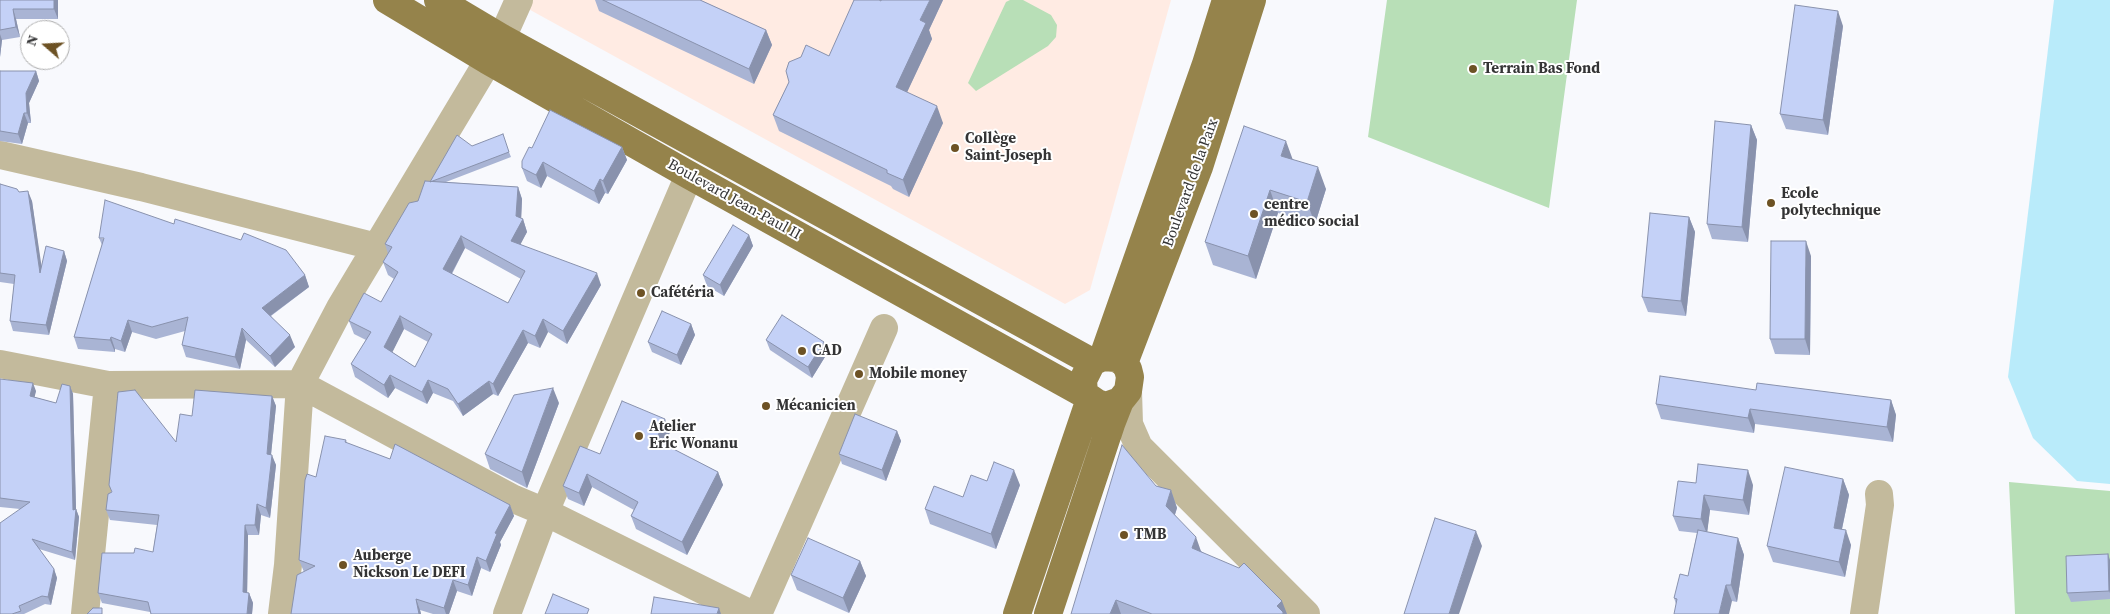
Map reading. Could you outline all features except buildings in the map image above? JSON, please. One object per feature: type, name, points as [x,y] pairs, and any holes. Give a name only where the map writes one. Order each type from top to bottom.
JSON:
[{"type":"main road","name":"Boulevard Jean-Paul II","points":[[386,0],[688,175],[1087,396]]},
{"type":"main road","name":"Boulevard Jean-Paul II","points":[[438,0],[502,38],[1106,361]]},
{"type":"main road","name":"Boulevard de la Paix","points":[[1106,361],[1226,0]]},
{"type":"main road","name":"Boulevard de la Paix","points":[[1106,361],[1199,167],[1252,0]]},
{"type":"main road","points":[[1018,614],[1087,396],[1083,380],[1106,361],[1128,369],[1130,377],[1108,433],[1048,614]]},
{"type":"main road","points":[[1087,396],[1106,406],[1124,396]]},
{"type":"street","points":[[282,614],[288,565],[300,384],[340,308],[487,60],[502,38],[519,0]]},
{"type":"street","points":[[0,155],[125,183],[377,247]]},
{"type":"street","points":[[507,614],[545,512],[688,175]]},
{"type":"street","points":[[758,614],[884,328]]},
{"type":"street","points":[[0,364],[108,385],[300,384],[514,499],[545,512],[751,614]]},
{"type":"street","points":[[85,614],[108,385]]},
{"type":"street","points":[[1124,396],[1129,424],[1139,447],[1306,614]]},
{"type":"street","points":[[1864,614],[1880,505],[1879,494]]},
{"type":"shaded area","name":"Collège Saint-Joseph","points":[[525,0],[1171,0],[1090,290],[1065,304],[523,6]]},
{"type":"green space","points":[[1010,0],[1023,0],[1051,15],[1057,25],[1056,37],[1048,46],[976,91],[968,83],[1006,2]]},
{"type":"green space","name":"Terrain Bas Fond","points":[[1387,0],[1577,0],[1549,208],[1368,137]]},
{"type":"green space","points":[[2009,482],[2110,491],[2110,614],[2015,614]]},
{"type":"water","points":[[2054,0],[2110,0],[2110,484],[2077,481],[2033,438],[2008,377]]},
{"type":"place","name":"Terrain Bas Fond","points":[[1473,69]]},
{"type":"place","name":"Collège Saint-Joseph","points":[[955,148]]},
{"type":"place","name":"Ecole polytechnique","points":[[1771,203]]},
{"type":"place","name":"centre médico social","points":[[1254,214]]},
{"type":"place","name":"Cafétéria","points":[[641,293]]},
{"type":"place","name":"CAD","points":[[802,351]]},
{"type":"place","name":"Mobile money","points":[[859,374]]},
{"type":"place","name":"Mécanicien","points":[[766,406]]},
{"type":"place","name":"Atelier Eric Wonanu","points":[[639,436]]},
{"type":"place","name":"TMB","points":[[1124,535]]},
{"type":"place","name":"Auberge Nickson Le DEFI","points":[[343,565]]}]
